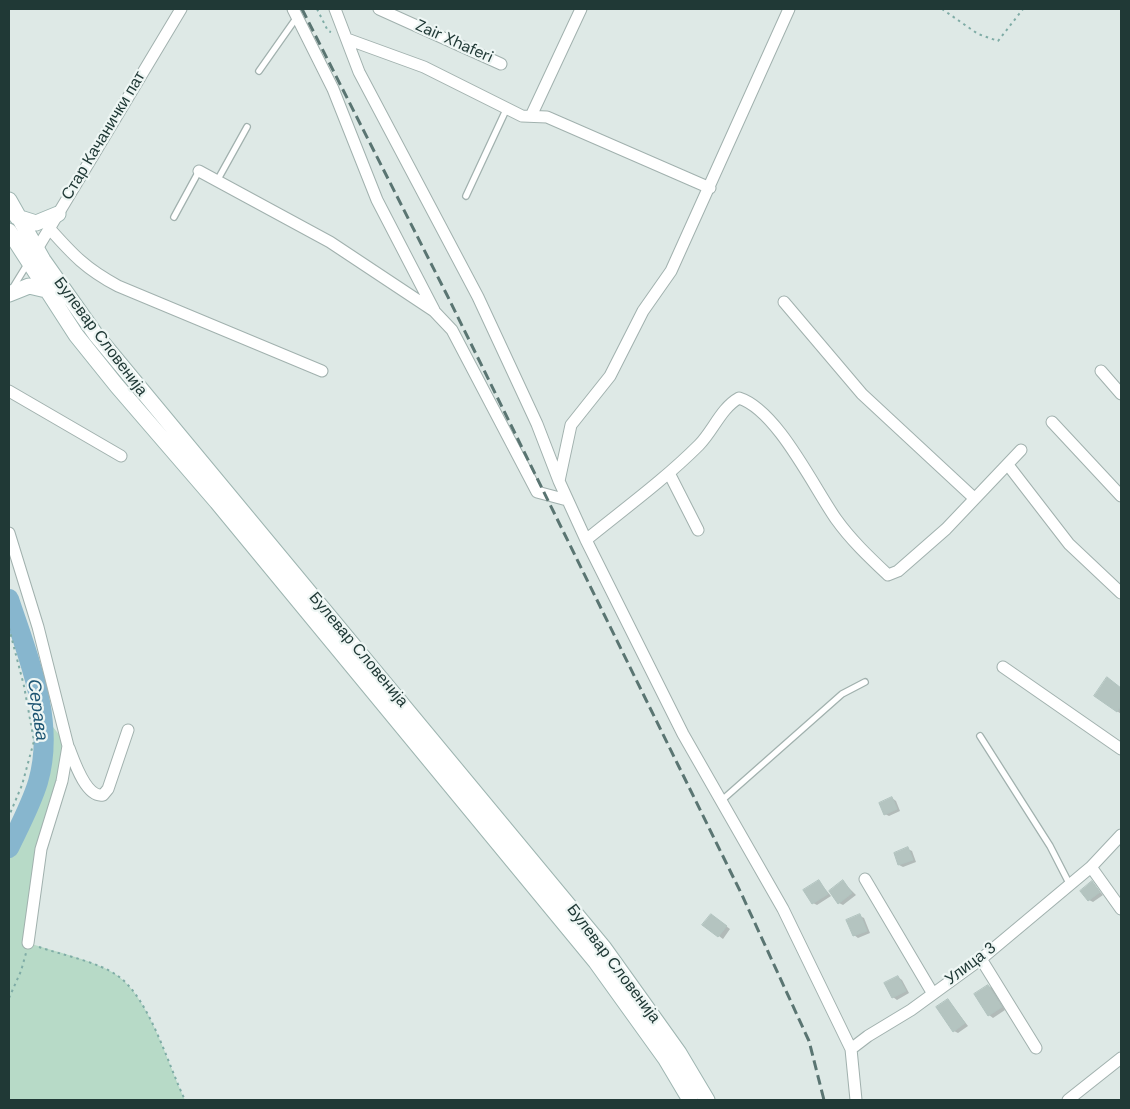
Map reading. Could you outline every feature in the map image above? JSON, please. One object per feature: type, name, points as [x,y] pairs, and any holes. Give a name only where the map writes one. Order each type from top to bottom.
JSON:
[{"type":"street","name":"Стар Качанички пат","points":[[28,263],[181,9]]},
{"type":"street","points":[[335,9],[359,72],[478,297],[537,424],[567,500],[586,540],[671,711],[720,802],[758,863],[851,1049],[856,1100]]},
{"type":"street","name":"Zair Xhaferi","points":[[379,9],[502,64]]},
{"type":"street","points":[[531,116],[581,9]]},
{"type":"street","points":[[559,481],[571,425],[610,376],[643,311],[671,271],[789,9]]},
{"type":"street","points":[[295,13],[333,89],[377,200],[434,311]]},
{"type":"street","points":[[347,39],[424,68],[506,110],[522,116],[547,117],[710,188]]},
{"type":"street","points":[[199,172],[216,183],[330,242],[434,311],[452,330],[537,492],[567,500]]},
{"type":"street","name":"Булевар Словенија","points":[[9,200],[37,249],[96,335],[604,948],[679,1054],[707,1100]]},
{"type":"street","points":[[18,217],[36,223],[58,214]]},
{"type":"street","points":[[49,228],[76,259],[92,272],[118,286],[322,371]]},
{"type":"street","name":"Булевар Словенија","points":[[9,231],[28,263],[76,334],[117,386],[217,502],[579,942],[636,1017],[690,1100]]},
{"type":"street","points":[[9,294],[29,286],[46,290]]},
{"type":"street","points":[[784,302],[862,394],[974,498]]},
{"type":"street","points":[[1101,371],[1121,394]]},
{"type":"street","points":[[9,391],[121,456]]},
{"type":"street","points":[[586,540],[669,474],[700,444],[731,403],[739,398],[747,401],[772,423],[793,450],[818,492],[857,546],[888,575],[898,571],[939,536],[1021,450]]},
{"type":"street","points":[[1052,422],[1121,496]]},
{"type":"street","points":[[1008,465],[1069,544],[1121,593]]},
{"type":"street","points":[[669,474],[698,530]]},
{"type":"street","points":[[9,533],[38,627],[68,746],[86,786],[95,795],[103,796],[108,789],[128,730]]},
{"type":"street","points":[[1003,666],[1121,749]]},
{"type":"street","points":[[28,943],[42,849],[62,781],[68,746]]},
{"type":"street","name":"Улица 3","points":[[851,1049],[933,994],[980,958],[1091,867],[1121,835]]},
{"type":"street","points":[[1091,867],[1121,909]]},
{"type":"street","points":[[865,879],[933,994]]},
{"type":"street","points":[[980,958],[1036,1048]]},
{"type":"street","points":[[1068,1100],[1121,1058]]},
{"type":"lane","points":[[260,71],[295,13]]},
{"type":"lane","points":[[466,196],[506,110]]},
{"type":"lane","points":[[216,183],[248,127]]},
{"type":"lane","points":[[174,217],[199,172]]},
{"type":"lane","points":[[9,294],[28,263]]},
{"type":"lane","points":[[720,802],[842,694],[865,682]]},
{"type":"lane","points":[[980,736],[1050,846],[1070,885]]},
{"type":"path","points":[[942,9],[978,34],[998,41],[1023,9]]},
{"type":"path","points":[[9,628],[24,686],[34,741],[22,785],[9,816]]},
{"type":"path","points":[[9,998],[21,971],[28,943],[102,968],[124,980],[156,1032],[185,1100]]},
{"type":"green space","points":[[42,713],[68,746],[41,849],[28,943],[99,966],[118,976],[129,986],[149,1016],[185,1100],[9,1100],[9,848],[38,782],[43,757]]},
{"type":"building","points":[[1107,677],[1121,688],[1121,706],[1117,712],[1094,696]]},
{"type":"building","points":[[892,797],[897,809],[884,815],[879,803]]},
{"type":"building","points":[[908,847],[913,860],[898,865],[894,853]]},
{"type":"building","points":[[819,880],[828,894],[812,904],[803,890]]},
{"type":"building","points":[[843,880],[852,893],[838,904],[829,891]]},
{"type":"building","points":[[1092,881],[1100,892],[1088,901],[1080,891]]},
{"type":"building","points":[[711,914],[727,926],[718,937],[702,925]]},
{"type":"building","points":[[860,914],[867,931],[853,936],[846,920]]},
{"type":"building","points":[[898,976],[906,991],[892,998],[884,983]]},
{"type":"building","points":[[988,985],[1002,1007],[988,1016],[974,994]]},
{"type":"building","points":[[948,999],[965,1023],[953,1032],[936,1007]]},
{"type":"waterway","name":"Серава","points":[[9,599],[37,689],[44,735],[43,759],[38,782],[9,848]]},
{"type":"railway","points":[[302,9],[447,295],[742,895],[809,1041],[824,1100]]}]
